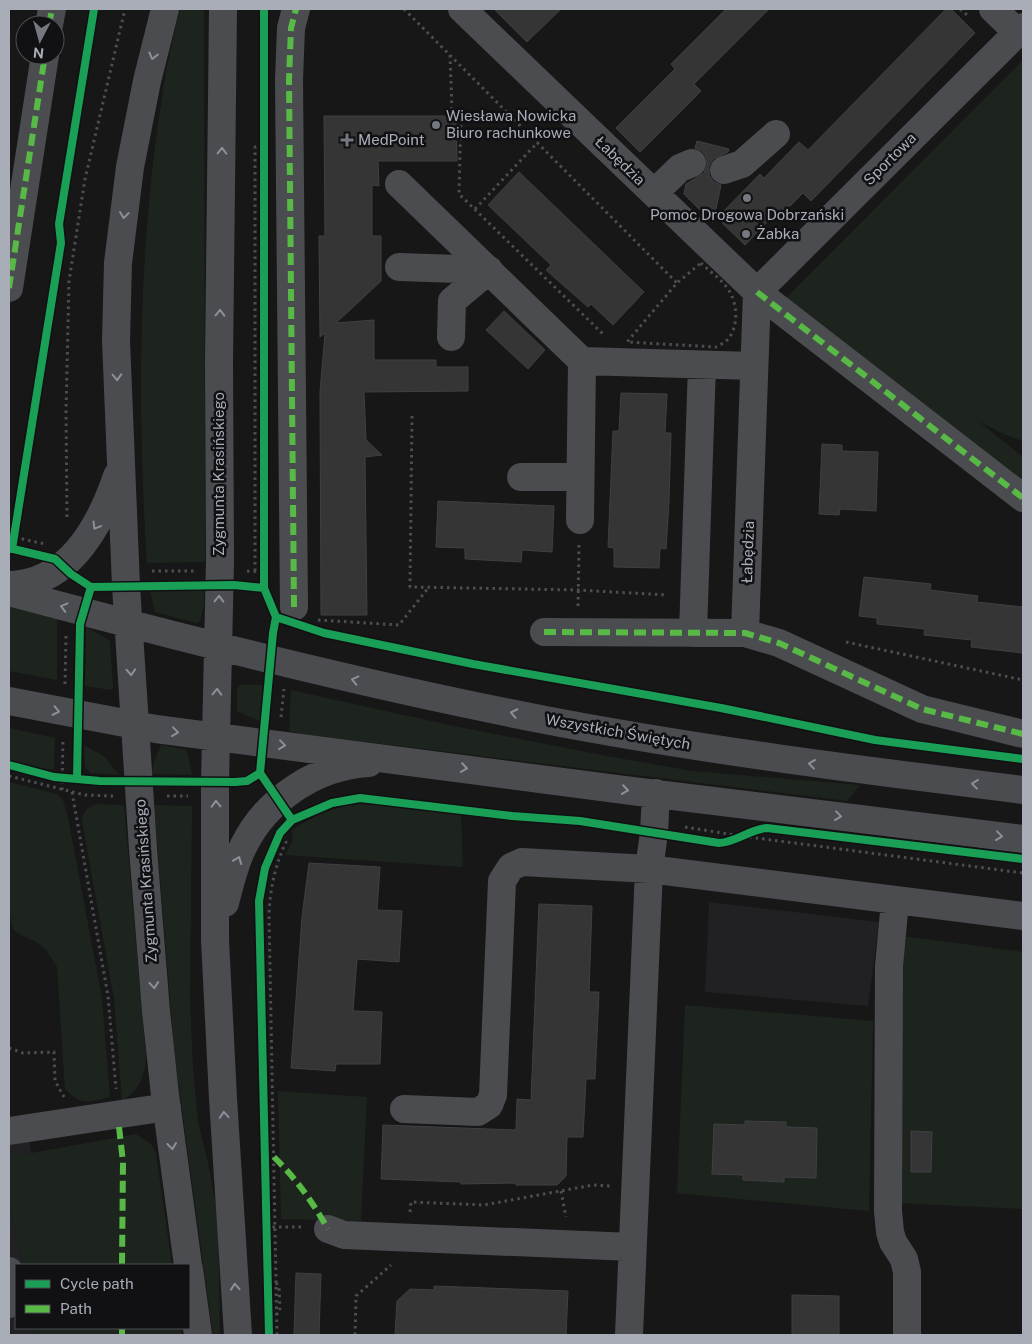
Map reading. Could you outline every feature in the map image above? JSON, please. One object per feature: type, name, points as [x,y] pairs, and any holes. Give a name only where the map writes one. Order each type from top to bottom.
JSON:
[{"type":"street","name":"Zygmunta Krasińskiego","points":[[165,9],[147,81],[130,166],[118,263],[116,340],[128,624],[156,1011],[188,1264]]},
{"type":"street","name":"Zygmunta Krasińskiego","points":[[223,9],[219,362],[220,571],[216,737],[216,940],[223,1098],[238,1335]]},
{"type":"street","points":[[294,607],[289,80],[291,28],[296,9]]},
{"type":"street","name":"Łabędzia","points":[[462,9],[756,292],[1023,498]]},
{"type":"street","points":[[993,9],[1020,30]]},
{"type":"street","name":"Sportowa","points":[[756,292],[1020,30]]},
{"type":"street","points":[[9,288],[43,65]]},
{"type":"street","points":[[724,170],[742,164],[776,134]]},
{"type":"street","points":[[654,194],[680,168],[692,163]]},
{"type":"street","points":[[399,184],[582,361],[754,366]]},
{"type":"street","points":[[399,267],[489,270]]},
{"type":"street","points":[[451,337],[452,301],[489,270]]},
{"type":"street","name":"Łabędzia","points":[[746,633],[756,292]]},
{"type":"street","points":[[580,520],[582,361]]},
{"type":"street","points":[[693,633],[702,365]]},
{"type":"street","name":"Zygmunta Krasińskiego","points":[[9,585],[30,582],[46,575],[62,566],[76,554],[87,542],[101,518],[120,465]]},
{"type":"street","points":[[522,476],[580,477]]},
{"type":"street","name":"Wszystkich Świętych","points":[[9,592],[218,648],[388,688],[493,709],[658,740],[806,763],[1023,790]]},
{"type":"street","points":[[544,632],[746,633],[779,643],[922,709],[1023,734]]},
{"type":"street","points":[[9,701],[135,726],[656,794],[1023,839]]},
{"type":"street","name":"Zygmunta Krasińskiego","points":[[216,940],[233,871],[243,848],[265,814],[278,800],[294,788],[339,768],[366,763],[415,762]]},
{"type":"street","points":[[629,1335],[649,869],[654,834],[656,794]]},
{"type":"street","points":[[404,1109],[478,1112],[489,1105],[494,1095],[502,880],[510,867],[522,862],[649,869],[1023,916]]},
{"type":"street","points":[[895,901],[888,966],[888,1211],[892,1237],[904,1259],[907,1272],[907,1335]]},
{"type":"street","points":[[9,1131],[167,1107]]},
{"type":"street","points":[[317,1228],[344,1235],[632,1247]]},
{"type":"street","points":[[9,1271],[14,1298],[9,1304]]},
{"type":"street","name":"Zygmunta Krasińskiego","points":[[190,1281],[198,1335]]},
{"type":"path","points":[[67,523],[66,412],[69,281],[85,179],[125,9]]},
{"type":"path","points":[[404,9],[677,283]]},
{"type":"path","points":[[450,54],[452,111],[461,112],[459,194],[605,337]]},
{"type":"path","points":[[264,137],[264,157]]},
{"type":"path","points":[[475,209],[538,142]]},
{"type":"path","points":[[255,571],[255,147],[264,147]]},
{"type":"path","points":[[620,343],[716,347],[728,339],[734,326],[736,312],[730,293],[724,284],[701,263],[677,283],[627,342]]},
{"type":"path","points":[[412,416],[410,587],[578,590],[673,595]]},
{"type":"path","points":[[578,632],[580,520]]},
{"type":"path","points":[[16,528],[12,539],[52,545]]},
{"type":"path","points":[[126,571],[255,571],[265,576],[265,562]]},
{"type":"path","points":[[294,607],[312,620],[400,625],[429,588]]},
{"type":"path","points":[[62,790],[66,621],[70,608]]},
{"type":"path","points":[[845,642],[1023,680]]},
{"type":"path","points":[[279,745],[286,664]]},
{"type":"path","points":[[72,792],[108,996],[118,1115]]},
{"type":"path","points":[[277,1335],[276,1283],[271,1227],[269,902],[274,873],[286,842],[280,840],[280,833],[292,820],[278,800]]},
{"type":"path","points":[[729,842],[758,828]]},
{"type":"path","points":[[9,1048],[22,1053],[54,1052],[55,1080],[66,1100]]},
{"type":"path","points":[[355,1335],[356,1296],[415,1238],[411,1202],[484,1205],[593,1185],[635,1188]]},
{"type":"path","points":[[266,1217],[271,1227],[267,1237]]},
{"type":"path","points":[[271,1227],[317,1228]]},
{"type":"path","points":[[267,1276],[269,1335]]},
{"type":"shaded area","points":[[180,9],[204,9],[205,562],[147,563],[141,388],[144,271],[154,155],[172,42]]},
{"type":"shaded area","points":[[1023,60],[1023,441],[978,421],[1023,457],[1023,484],[784,300]]},
{"type":"shaded area","points":[[150,591],[204,591],[204,605],[200,621],[196,623],[155,612]]},
{"type":"shaded area","points":[[9,605],[57,618],[57,680],[9,671]]},
{"type":"shaded area","points":[[86,627],[110,641],[113,687],[111,690],[85,686]]},
{"type":"shaded area","points":[[240,685],[263,685],[261,722],[237,711],[237,689]]},
{"type":"shaded area","points":[[291,690],[449,725],[693,771],[860,785],[847,801],[302,734],[289,731]]},
{"type":"shaded area","points":[[9,728],[55,738],[54,770],[31,767],[9,760]]},
{"type":"shaded area","points":[[84,745],[105,757],[119,775],[91,773],[85,767]]},
{"type":"shaded area","points":[[161,745],[187,750],[192,775],[152,774],[154,761]]},
{"type":"shaded area","points":[[9,782],[57,794],[63,800],[68,817],[102,999],[110,1097],[86,1102],[77,1099],[65,1089],[57,967],[47,951],[38,943],[17,933],[13,929],[9,908]]},
{"type":"shaded area","points":[[366,803],[461,814],[463,867],[285,855],[293,841],[292,830],[310,819],[327,812],[345,806]]},
{"type":"shaded area","points":[[99,804],[124,805],[146,1057],[140,1082],[133,1092],[122,1101],[114,999],[82,821],[87,809]]},
{"type":"shaded area","points":[[154,805],[192,806],[190,999],[193,1069],[198,1121],[216,1206],[220,1335],[213,1335],[175,1059]]},
{"type":"shaded area","points":[[709,902],[879,922],[868,1006],[705,992]]},
{"type":"shaded area","points":[[902,936],[1023,952],[1023,1209],[897,1203]]},
{"type":"shaded area","points":[[685,1005],[873,1021],[869,1211],[677,1193]]},
{"type":"shaded area","points":[[278,1091],[367,1097],[361,1221],[281,1219]]},
{"type":"shaded area","points":[[27,1119],[31,1153],[9,1157],[9,1122]]},
{"type":"shaded area","points":[[136,1134],[151,1144],[156,1153],[172,1264],[22,1264],[9,1202],[9,1157]]},
{"type":"shaded area","points":[[9,1202],[22,1264],[15,1264],[15,1329],[35,1329],[36,1335],[9,1335]]},
{"type":"shaded area","points":[[35,1329],[181,1329],[182,1335],[36,1335]]},
{"type":"building","points":[[494,9],[561,9],[527,42]]},
{"type":"building","points":[[726,9],[769,9],[694,84],[701,91],[640,152],[616,128],[675,69],[671,64]]},
{"type":"building","points":[[946,9],[951,9],[975,33],[811,201],[803,193],[778,218],[770,219],[745,245],[717,218],[760,174],[764,178],[799,142],[808,150]]},
{"type":"building","points":[[324,116],[456,116],[457,161],[378,161],[379,186],[372,185],[372,236],[381,236],[381,281],[336,323],[374,320],[374,360],[436,360],[436,367],[468,367],[468,391],[364,392],[366,440],[382,455],[365,457],[367,615],[321,615],[320,392],[325,333],[320,337],[319,236],[325,236]]},
{"type":"building","points":[[697,141],[729,149],[728,152],[713,159],[709,166],[709,175],[714,182],[721,185],[713,223],[684,194],[686,184],[704,173],[707,165],[706,157],[702,151],[695,148]]},
{"type":"building","points":[[519,172],[644,292],[613,325],[591,304],[588,307],[546,270],[551,265],[488,205]]},
{"type":"building","points":[[504,311],[545,350],[528,369],[486,330]]},
{"type":"building","points":[[621,393],[667,394],[665,433],[671,433],[669,502],[666,549],[660,548],[659,568],[614,567],[614,548],[608,547],[613,431],[619,431]]},
{"type":"building","points":[[822,444],[842,445],[842,451],[878,452],[876,511],[840,509],[839,515],[819,514]]},
{"type":"building","points":[[438,501],[554,506],[552,552],[522,550],[521,562],[465,559],[465,548],[436,547]]},
{"type":"building","points":[[864,577],[931,584],[930,590],[978,596],[977,602],[1023,607],[1023,653],[971,647],[972,640],[924,635],[925,629],[877,624],[877,618],[859,616]]},
{"type":"building","points":[[309,863],[380,867],[377,910],[402,911],[399,962],[357,959],[353,1011],[382,1012],[380,1064],[336,1064],[335,1071],[291,1068],[302,917]]},
{"type":"building","points":[[539,904],[592,906],[589,992],[599,992],[595,1079],[586,1079],[583,1137],[567,1137],[566,1176],[557,1185],[516,1185],[516,1183],[461,1184],[461,1182],[381,1179],[383,1125],[516,1130],[517,1099],[531,1100]]},
{"type":"building","points":[[745,1121],[786,1122],[786,1127],[817,1128],[816,1178],[784,1177],[784,1182],[743,1180],[743,1175],[712,1174],[714,1124],[745,1125]]},
{"type":"building","points":[[911,1131],[932,1132],[931,1172],[911,1172]]},
{"type":"building","points":[[296,1273],[321,1274],[319,1335],[294,1335]]},
{"type":"building","points":[[434,1286],[568,1291],[566,1335],[395,1335],[397,1301],[410,1289],[434,1290]]},
{"type":"building","points":[[792,1295],[839,1296],[839,1335],[792,1335]]},
{"type":"marked path","points":[[51,15],[52,9]]},
{"type":"marked path","points":[[294,607],[289,80],[291,28],[296,9]]},
{"type":"marked path","points":[[9,288],[43,65]]},
{"type":"marked path","points":[[757,292],[1023,498]]},
{"type":"marked path","points":[[544,632],[745,633],[779,643],[922,709],[1023,734]]},
{"type":"marked path","points":[[119,1127],[123,1162],[122,1264]]},
{"type":"marked path","points":[[274,1157],[304,1191],[328,1229]]},
{"type":"marked path","points":[[122,1329],[122,1335]]},
{"type":"cycle path","points":[[12,549],[61,243],[59,224],[94,9]]},
{"type":"cycle path","points":[[264,9],[264,588],[276,617],[260,773],[292,820]]},
{"type":"cycle path","points":[[9,548],[55,559],[71,574],[91,587],[234,585],[264,588]]},
{"type":"cycle path","points":[[77,778],[80,624],[91,587]]},
{"type":"cycle path","points":[[276,617],[324,633],[473,664],[721,708],[875,740],[1023,759]]},
{"type":"cycle path","points":[[9,765],[54,777],[100,781],[235,782],[247,781],[260,773]]},
{"type":"cycle path","points":[[269,1335],[259,901],[265,868],[280,833],[292,820],[332,803],[360,798],[512,816],[580,821],[719,843],[767,828],[1023,859]]},
{"type":"place","name":"Wiesława Nowicka Biuro rachunkowe","points":[[436,125]]},
{"type":"place","name":"MedPoint","points":[[347,140]]},
{"type":"place","name":"Pomoc Drogowa Dobrzański","points":[[747,198]]},
{"type":"place","name":"Żabka","points":[[746,234]]}]
